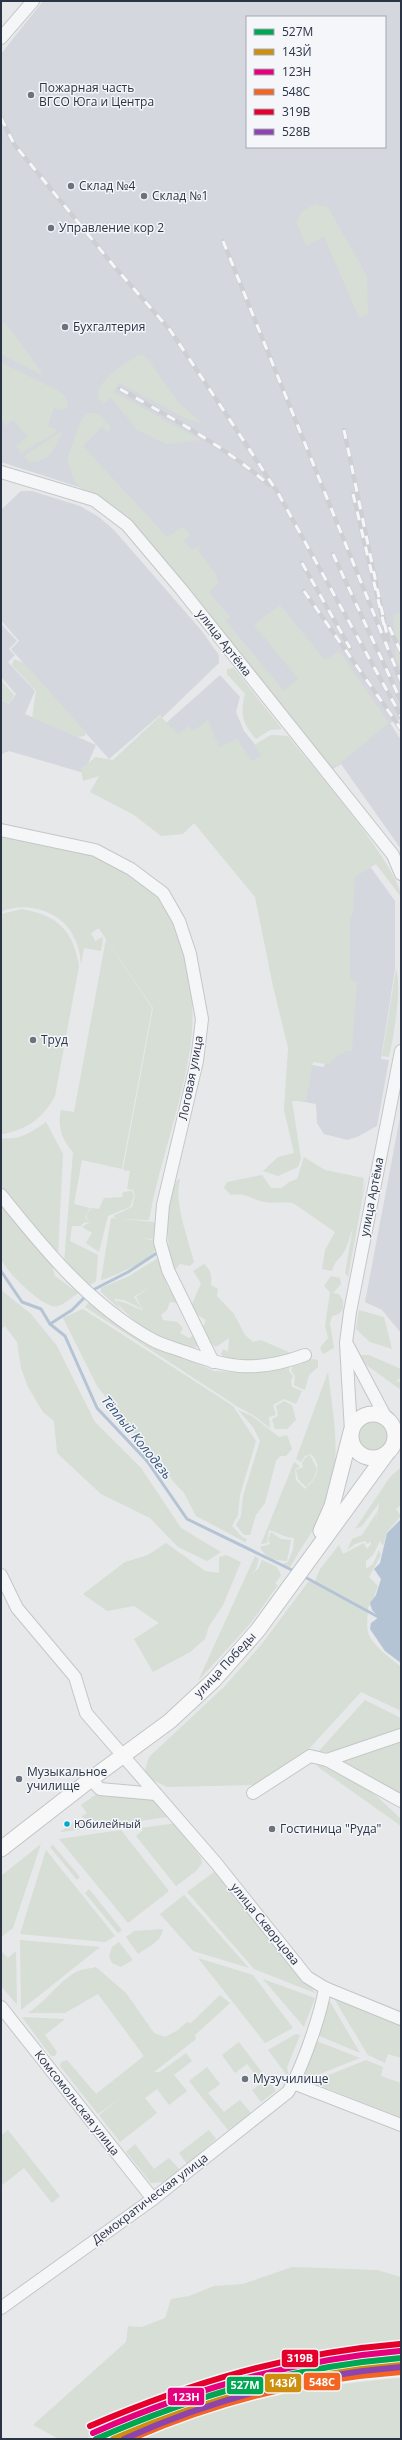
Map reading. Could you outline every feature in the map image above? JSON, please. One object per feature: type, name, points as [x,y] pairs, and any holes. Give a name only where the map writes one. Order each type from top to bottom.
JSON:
[{"type":"main road","points":[[301,1568],[332,1506],[351,1432],[353,1425],[364,1415],[378,1414],[392,1420],[396,1433],[392,1452],[374,1458],[359,1453],[354,1448],[351,1432]]},
{"type":"main road","name":"улица Победы","points":[[1,1849],[91,1779],[170,1722],[214,1680],[258,1630],[301,1568],[392,1452]]},
{"type":"street","points":[[1,38],[33,1]]},
{"type":"street","name":"улица Артёма","points":[[1,472],[94,500],[127,525],[181,589],[393,855],[401,874]]},
{"type":"street","name":"Логовая улица","points":[[1,830],[95,850],[131,869],[162,893],[179,921],[190,954],[202,1020],[197,1061],[163,1205],[160,1242],[163,1256],[213,1362]]},
{"type":"street","name":"улица Артёма","points":[[351,1432],[346,1343],[350,1312],[401,1052]]},
{"type":"street","points":[[1,1195],[48,1254],[91,1295],[152,1339],[213,1362],[241,1368],[285,1362],[305,1354]]},
{"type":"street","points":[[346,1343],[392,1420]]},
{"type":"street","name":"улица Скворцова","points":[[1,1575],[18,1608],[75,1677],[86,1713],[122,1757],[216,1863],[308,1977],[325,1988],[401,2019]]},
{"type":"street","points":[[327,1760],[401,1735]]},
{"type":"street","points":[[253,1793],[310,1756],[327,1760],[401,1800]]},
{"type":"street","points":[[91,1779],[100,1790],[156,1794]]},
{"type":"street","points":[[325,1988],[293,2083],[401,2125]]},
{"type":"street","name":"Комсомольская улица","points":[[1,2007],[153,2199]]},
{"type":"street","name":"Демократическая улица","points":[[1,2308],[153,2199],[288,2092],[293,2083]]},
{"type":"shaded area","points":[[43,1],[401,1],[401,719],[390,723],[401,740],[401,849],[341,764],[331,770],[132,526],[85,489],[1,462],[1,54]]},
{"type":"shaded area","points":[[315,204],[328,207],[367,276],[368,314],[359,318],[324,237],[306,245],[296,222],[301,212]]},
{"type":"shaded area","points":[[1,322],[6,323],[44,376],[1,354]]},
{"type":"shaded area","points":[[138,355],[143,355],[148,359],[178,402],[201,422],[189,420],[119,383],[114,392],[201,440],[166,444],[137,430],[111,398],[103,404],[99,397],[99,390],[103,383],[109,376]]},
{"type":"shaded area","points":[[1,362],[55,389],[64,397],[68,405],[68,408],[62,410],[54,408],[48,426],[57,429],[56,432],[21,453],[16,446],[27,436],[13,420],[6,426],[1,419]]},
{"type":"shaded area","points":[[98,413],[110,425],[110,429],[108,433],[102,427],[83,446],[167,537],[183,527],[190,535],[184,541],[190,549],[202,546],[198,550],[215,573],[219,583],[209,592],[230,617],[226,621],[284,691],[298,679],[254,625],[280,605],[325,660],[339,651],[389,723],[338,765],[339,767],[331,766],[133,524],[84,491],[74,481],[67,459],[80,423],[85,415]]},
{"type":"shaded area","points":[[63,430],[55,448],[47,457],[42,460],[29,462],[24,456]]},
{"type":"shaded area","points":[[21,491],[32,491],[80,506],[99,517],[114,530],[201,630],[219,655],[219,663],[162,718],[160,715],[109,759],[11,649],[19,641],[1,620],[1,510]]},
{"type":"shaded area","points":[[401,612],[401,670],[396,658],[393,615]]},
{"type":"shaded area","points":[[1,624],[17,641],[9,649],[15,655],[8,662],[35,691],[25,714],[96,745],[84,773],[9,751],[1,754],[1,700],[9,704],[16,694],[1,677]]},
{"type":"shaded area","points":[[14,659],[24,663],[86,732],[85,736],[77,737],[32,718],[36,691],[12,665]]},
{"type":"shaded area","points":[[234,668],[282,729],[270,730],[256,739],[243,718],[245,694],[227,674],[227,669]]},
{"type":"shaded area","points":[[220,675],[240,697],[236,712],[244,731],[264,755],[252,763],[217,749],[193,734],[177,739],[165,724]]},
{"type":"shaded area","points":[[1,680],[14,695],[9,704],[1,699]]},
{"type":"shaded area","points":[[160,716],[178,734],[188,726],[193,731],[208,720],[219,747],[237,739],[252,761],[261,755],[254,745],[271,735],[288,736],[353,816],[371,841],[397,883],[401,897],[376,864],[355,877],[353,912],[350,920],[350,979],[357,982],[352,1051],[346,1051],[332,1060],[331,1065],[313,1062],[306,1101],[292,1101],[301,1159],[298,1167],[278,1176],[263,1171],[278,1157],[294,1153],[284,1110],[288,1048],[273,986],[255,897],[194,823],[183,834],[161,836],[134,815],[90,792],[99,776],[83,781],[81,769],[95,757],[113,760]]},
{"type":"shaded area","points":[[1,836],[16,836],[46,840],[61,844],[90,854],[135,878],[152,891],[164,908],[182,947],[188,968],[191,990],[192,1034],[185,1076],[158,1178],[149,1220],[117,1219],[113,1216],[132,1207],[135,1195],[133,1190],[127,1189],[130,1171],[123,1170],[153,1008],[99,928],[91,933],[95,941],[103,937],[101,951],[84,948],[81,965],[75,940],[65,924],[58,918],[49,913],[30,908],[20,907],[1,912]]},
{"type":"shaded area","points":[[369,865],[395,901],[395,969],[381,1059],[389,1060],[377,1126],[357,1137],[347,1140],[324,1134],[317,1123],[316,1104],[299,1101],[306,1064],[324,1067],[325,1061],[339,1053],[345,1052],[350,982],[343,980],[347,878]]},
{"type":"shaded area","name":"Труд","points":[[22,909],[45,916],[62,927],[73,943],[79,966],[55,1096],[45,1111],[34,1121],[20,1129],[3,1134],[1,1133],[1,914]]},
{"type":"shaded area","points":[[106,939],[152,1008],[122,1169],[82,1160],[74,1204],[90,1208],[85,1217],[89,1222],[86,1216],[91,1208],[99,1209],[104,1198],[122,1197],[123,1192],[132,1191],[134,1195],[130,1207],[108,1216],[99,1252],[86,1243],[92,1233],[82,1227],[90,1222],[83,1223],[81,1226],[72,1226],[70,1241],[98,1255],[96,1281],[87,1287],[64,1263],[73,1152],[63,1138],[60,1127],[60,1116],[61,1110],[74,1112]]},
{"type":"shaded area","points":[[396,969],[398,977],[398,999],[389,1057],[382,1056]]},
{"type":"shaded area","points":[[401,1112],[401,1333],[382,1310],[365,1302]]},
{"type":"shaded area","points":[[46,1122],[63,1154],[58,1254],[1,1189],[1,1138],[8,1139],[25,1135]]},
{"type":"shaded area","points":[[304,1157],[325,1170],[364,1178],[362,1193],[366,1179],[348,1277],[345,1273],[353,1227],[346,1248],[332,1271],[322,1269],[325,1250],[335,1232],[292,1203],[267,1203],[242,1195],[231,1195],[224,1188],[227,1182],[262,1175],[271,1188],[282,1188],[289,1182],[297,1179]]},
{"type":"shaded area","points":[[178,1179],[180,1180],[178,1188],[180,1209],[194,1262],[190,1266],[180,1264],[173,1272],[169,1250],[168,1212],[173,1189]]},
{"type":"shaded area","points":[[1,1201],[51,1263],[55,1276],[78,1293],[63,1304],[52,1306],[44,1302],[26,1289],[4,1265],[1,1259]]},
{"type":"shaded area","points":[[111,1218],[154,1222],[156,1235],[152,1239],[141,1238],[152,1240],[156,1236],[156,1246],[151,1255],[138,1264],[101,1280]]},
{"type":"shaded area","points":[[158,1258],[168,1288],[177,1293],[178,1303],[170,1302],[167,1310],[161,1315],[163,1320],[177,1322],[183,1328],[180,1333],[189,1338],[196,1334],[200,1341],[197,1347],[176,1345],[164,1340],[130,1317],[116,1301],[123,1302],[143,1310],[136,1297],[153,1285],[134,1297],[142,1309],[124,1300],[114,1299],[122,1311],[101,1292],[101,1288],[129,1276]]},
{"type":"shaded area","points":[[204,1264],[210,1273],[211,1285],[218,1289],[217,1296],[234,1314],[245,1335],[253,1342],[261,1340],[293,1354],[265,1361],[225,1360],[221,1354],[223,1349],[228,1352],[229,1338],[216,1347],[208,1342],[202,1330],[206,1320],[194,1313],[192,1304],[201,1283],[193,1271]]},
{"type":"shaded area","points":[[331,1276],[340,1278],[341,1284],[333,1293],[339,1294],[343,1301],[343,1309],[339,1314],[332,1316],[330,1323],[334,1348],[323,1354],[320,1348],[328,1338],[325,1326],[330,1292],[324,1286]]},
{"type":"shaded area","points":[[1,1290],[31,1314],[57,1346],[95,1422],[141,1468],[181,1528],[221,1552],[207,1561],[178,1547],[150,1518],[101,1494],[57,1453],[54,1421],[43,1412],[28,1387],[21,1368],[17,1342],[5,1326],[1,1329]]},
{"type":"shaded area","points":[[90,1301],[151,1342],[214,1371],[240,1372],[289,1366],[289,1371],[293,1376],[291,1381],[292,1387],[302,1391],[296,1404],[284,1399],[273,1405],[276,1415],[269,1417],[270,1428],[253,1415],[238,1407],[85,1307]]},
{"type":"shaded area","points":[[83,1309],[233,1406],[256,1441],[240,1495],[238,1515],[232,1526],[242,1537],[247,1539],[245,1542],[196,1516],[184,1493],[172,1480],[161,1459],[150,1453],[97,1386],[63,1318]]},
{"type":"shaded area","points":[[359,1310],[384,1317],[392,1349],[370,1342],[356,1329]]},
{"type":"shaded area","points":[[361,1355],[369,1355],[401,1369],[401,1377],[396,1382],[401,1381],[401,1390],[361,1361]]},
{"type":"shaded area","points":[[306,1358],[318,1360],[318,1367],[309,1375],[305,1390],[294,1385],[295,1376],[291,1370],[293,1366],[302,1364]]},
{"type":"shaded area","points":[[328,1372],[335,1438],[334,1471],[331,1488],[319,1520],[290,1567],[282,1564],[288,1562],[293,1550],[294,1538],[269,1530],[267,1543],[261,1544],[294,1462],[300,1466],[295,1470],[296,1480],[305,1489],[313,1481],[317,1472],[317,1463],[311,1454],[305,1456],[301,1462],[296,1459]]},
{"type":"shaded area","points":[[284,1401],[292,1405],[296,1420],[287,1429],[275,1429],[272,1419],[278,1416],[276,1406]]},
{"type":"shaded area","points":[[238,1410],[252,1416],[279,1437],[287,1435],[292,1449],[286,1456],[280,1456],[276,1461],[265,1503],[256,1515],[250,1535],[244,1535],[236,1525],[241,1516],[243,1496],[260,1441],[253,1427]]},
{"type":"shaded area","points":[[373,1422],[383,1426],[387,1436],[383,1446],[373,1450],[363,1446],[359,1436],[363,1426]]},
{"type":"shaded area","points":[[310,1455],[317,1469],[314,1478],[306,1487],[298,1479],[296,1470],[303,1467],[302,1463],[306,1457]]},
{"type":"shaded area","points":[[401,1467],[401,1505],[396,1509],[401,1516],[387,1532],[383,1546],[380,1541],[373,1555],[366,1561],[366,1569],[373,1564],[379,1550],[381,1555],[369,1577],[378,1586],[371,1605],[368,1607],[367,1629],[373,1642],[401,1667],[401,1711],[361,1692],[306,1752],[253,1785],[167,1787],[151,1779],[145,1770],[149,1757],[225,1686],[261,1645],[308,1582],[314,1583],[320,1569],[339,1545],[343,1554],[364,1543],[367,1549],[371,1544],[370,1541],[368,1544],[365,1541],[355,1544],[347,1550],[352,1539],[362,1535],[377,1512],[376,1524],[379,1503],[362,1526],[355,1529],[390,1477]]},
{"type":"shaded area","points":[[271,1532],[281,1539],[291,1540],[287,1561],[271,1558],[262,1551],[260,1547],[270,1544],[268,1540]]},
{"type":"shaded area","points":[[166,1543],[205,1571],[219,1573],[219,1557],[226,1555],[241,1562],[223,1605],[209,1626],[205,1639],[190,1652],[153,1672],[134,1639],[159,1623],[134,1606],[107,1611],[83,1594],[125,1562],[148,1555]]},
{"type":"shaded area","points":[[255,1556],[259,1559],[256,1569],[252,1574],[258,1569],[262,1560],[277,1567],[281,1575],[275,1584],[278,1585],[250,1624],[198,1681]]},
{"type":"shaded area","points":[[365,1700],[401,1718],[401,1732],[339,1752],[318,1752]]},
{"type":"shaded area","points":[[401,1738],[401,1796],[334,1761]]},
{"type":"shaded area","points":[[315,1761],[370,1790],[401,1819],[401,1826],[318,1767]]},
{"type":"shaded area","points":[[95,1795],[152,1799],[169,1817],[109,1825],[81,1817],[87,1813],[81,1805]]},
{"type":"shaded area","points":[[77,1820],[101,1827],[60,1832]]},
{"type":"shaded area","points":[[177,1823],[189,1838],[188,1841],[201,1858],[202,1863],[196,1871],[176,1886],[136,1836],[143,1830],[141,1828]]},
{"type":"shaded area","points":[[121,1830],[169,1891],[128,1923],[59,1839]]},
{"type":"shaded area","points":[[41,1844],[13,1928],[1,1937],[1,1876]]},
{"type":"shaded area","points":[[53,1845],[80,1877],[77,1880],[50,1847]]},
{"type":"shaded area","points":[[46,1850],[115,1936],[105,1942],[20,1934]]},
{"type":"shaded area","points":[[214,1872],[311,1985],[315,1993],[254,1969],[187,1892]]},
{"type":"shaded area","points":[[89,1889],[122,1930],[118,1933],[85,1893]]},
{"type":"shaded area","points":[[184,1895],[249,1968],[193,1951],[160,1914]]},
{"type":"shaded area","points":[[163,1929],[157,1940],[138,1954],[126,1937],[134,1931]]},
{"type":"shaded area","points":[[20,1940],[100,1947],[21,2010]]},
{"type":"shaded area","points":[[119,1942],[133,1960],[121,1967],[112,1963],[109,1957],[112,1947]]},
{"type":"shaded area","points":[[1,1951],[8,1958],[16,1951],[17,2005],[1,1986]]},
{"type":"shaded area","points":[[198,1958],[253,1975],[293,2028],[265,2043]]},
{"type":"shaded area","points":[[96,1967],[126,1993],[154,2033],[165,2037],[178,2030],[187,2022],[191,2023],[220,1995],[230,2003],[195,2035],[196,2039],[154,2072],[160,2072],[186,2053],[192,2061],[174,2075],[187,2091],[169,2105],[157,2089],[145,2098],[157,2113],[120,2142],[99,2115],[121,2098],[98,2114],[60,2066],[61,2062],[67,2060],[96,2094],[144,2056],[98,1994],[65,2013],[28,2013],[40,2004],[68,1977],[76,1972]]},
{"type":"shaded area","points":[[263,1979],[315,1998],[304,2027]]},
{"type":"shaded area","points":[[333,1997],[401,2023],[401,2058],[388,2054],[385,2063],[368,2055]]},
{"type":"shaded area","points":[[329,2000],[360,2053],[317,2035]]},
{"type":"shaded area","points":[[22,2017],[65,2019],[45,2035],[57,2052],[55,2056],[51,2056]]},
{"type":"shaded area","points":[[296,2034],[300,2035],[287,2067],[289,2078],[268,2050]]},
{"type":"shaded area","points":[[314,2040],[360,2058],[307,2079],[303,2077],[302,2072]]},
{"type":"shaded area","points":[[239,2042],[276,2091],[261,2102],[252,2090],[262,2083],[247,2064],[235,2073],[222,2055]]},
{"type":"shaded area","points":[[366,2060],[383,2067],[381,2076],[401,2083],[401,2118],[312,2082]]},
{"type":"shaded area","points":[[207,2067],[220,2084],[208,2093],[224,2112],[240,2100],[251,2113],[228,2130],[189,2081]]},
{"type":"shaded area","points":[[8,2130],[60,2196],[52,2203],[24,2168],[1,2186],[1,2135]]},
{"type":"shaded area","points":[[209,2130],[216,2139],[187,2164],[179,2153]]},
{"type":"shaded area","points":[[135,2144],[154,2169],[169,2158],[180,2170],[164,2182],[151,2183],[126,2152]]},
{"type":"shaded area","points":[[292,2267],[377,2270],[401,2277],[401,2352],[370,2354],[288,2367],[211,2386],[148,2410],[85,2439],[59,2439],[33,2425],[126,2342],[128,2326],[142,2327],[165,2318],[171,2299],[189,2296],[214,2286],[243,2284]]},
{"type":"shaded area","points":[[401,2378],[401,2439],[139,2439],[188,2418],[245,2402],[297,2391],[349,2383]]},
{"type":"water","points":[[401,1519],[401,1663],[385,1651],[370,1629],[371,1623],[379,1617],[372,1610],[370,1603],[376,1595],[381,1579],[374,1569],[380,1563],[387,1533]]},
{"type":"waterway","points":[[91,1291],[128,1272],[160,1251]]},
{"type":"waterway","name":"Тёплый Колодезь","points":[[1,1271],[22,1302],[41,1309],[50,1324],[65,1336],[97,1408],[147,1461],[187,1519],[294,1571]]},
{"type":"waterway","points":[[50,1324],[72,1310],[87,1295]]},
{"type":"waterway","name":"Тёплый Колодезь","points":[[303,1576],[382,1619]]},
{"type":"railway","points":[[1,118],[14,144],[113,265],[170,330],[278,493],[401,716]]},
{"type":"railway","points":[[223,241],[401,681]]},
{"type":"railway","points":[[120,389],[216,445],[234,457],[269,485]]},
{"type":"railway","points":[[344,430],[388,640]]},
{"type":"railway","points":[[353,494],[385,629]]},
{"type":"railway","points":[[333,554],[401,701]]},
{"type":"railway","points":[[302,563],[350,648]]},
{"type":"railway","points":[[304,591],[401,729]]},
{"type":"railway","points":[[389,627],[401,652]]},
{"type":"transit line","name":"319В","points":[[90,2426],[166,2396],[242,2372],[319,2354],[400,2344]]},
{"type":"transit line","name":"123Н","points":[[93,2433],[168,2403],[243,2379],[320,2361],[400,2351]]},
{"type":"transit line","name":"527М","points":[[96,2439],[171,2409],[245,2385],[321,2368],[401,2358]]},
{"type":"transit line","name":"143Й","points":[[113,2439],[183,2412],[254,2390],[326,2374],[401,2365]]},
{"type":"transit line","name":"528В","points":[[124,2439],[191,2412],[259,2391],[329,2376],[401,2367]]},
{"type":"transit line","name":"548С","points":[[131,2439],[196,2413],[263,2394],[331,2380],[401,2372]]},
{"type":"place","name":"Пожарная часть ВГСО Юга и Центра","points":[[31,95]]},
{"type":"place","name":"Склад №4","points":[[71,186]]},
{"type":"place","name":"Склад №1","points":[[144,196]]},
{"type":"place","name":"Управление кор 2","points":[[51,228]]},
{"type":"place","name":"Бухгалтерия","points":[[65,327]]},
{"type":"place","name":"Труд","points":[[33,1040]]},
{"type":"place","name":"Музыкальное училище","points":[[19,1779]]},
{"type":"place","name":"Юбилейный","points":[[67,1824]]},
{"type":"place","name":"Гостиница \"Руда\"","points":[[272,1829]]},
{"type":"place","name":"Музучилище","points":[[245,2079]]}]
